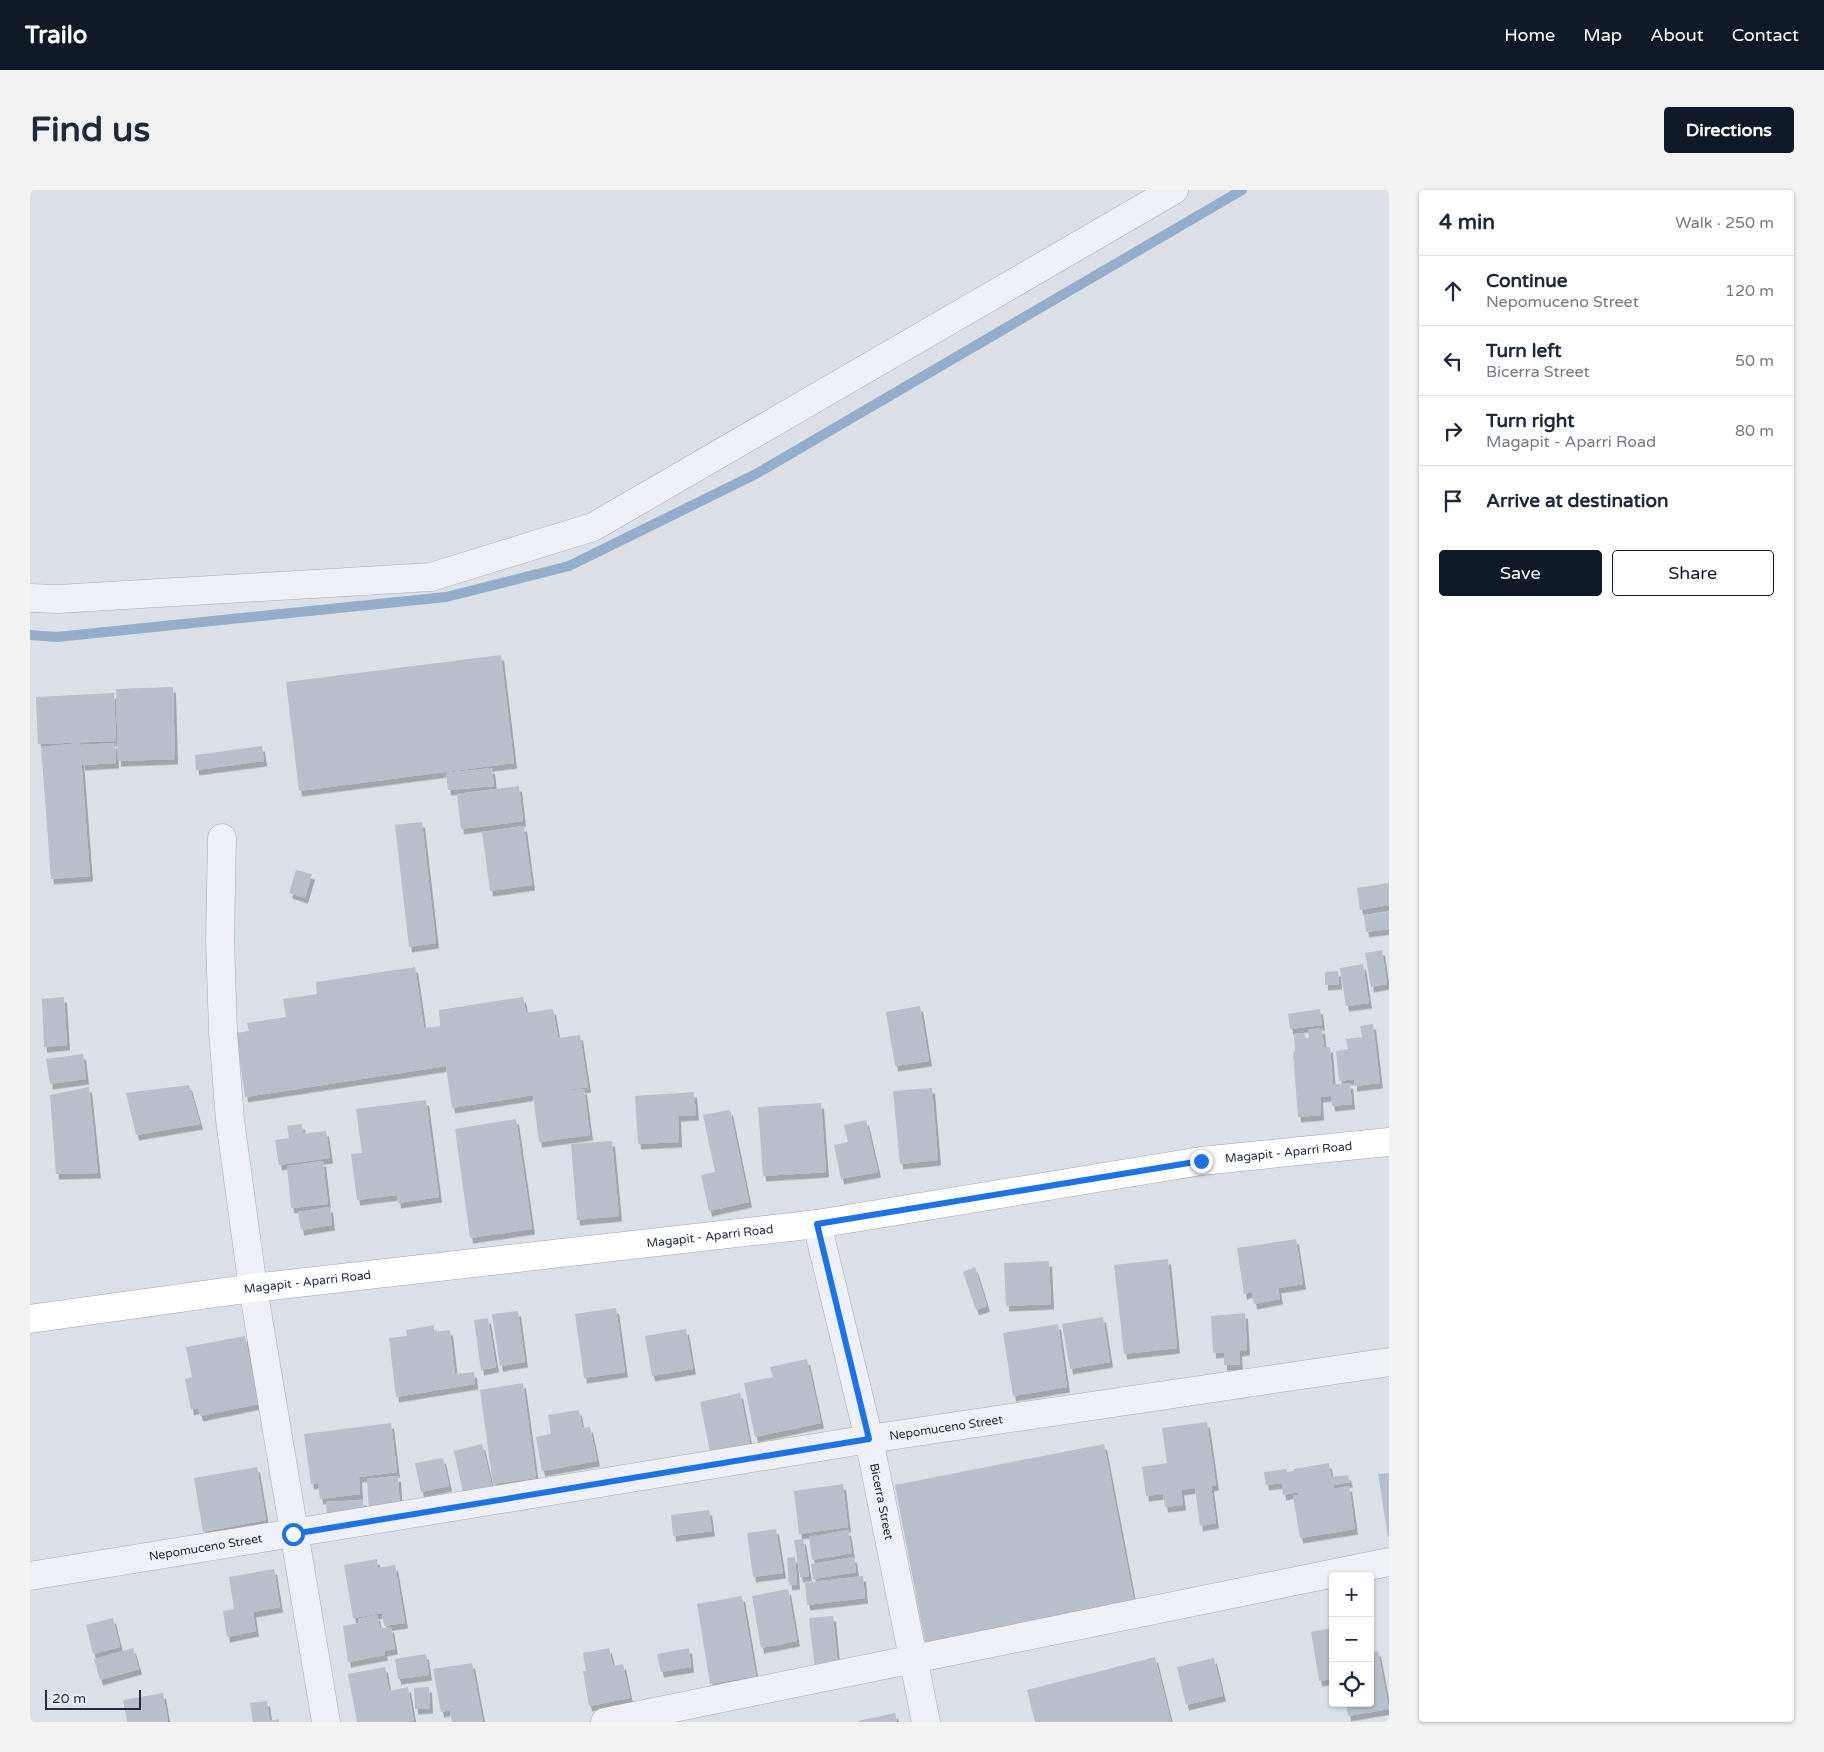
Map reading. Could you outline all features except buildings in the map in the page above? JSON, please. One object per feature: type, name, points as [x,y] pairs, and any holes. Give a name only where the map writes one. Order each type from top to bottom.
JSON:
[{"type":"main road","name":"Magapit - Aparri Road","points":[[30,1319],[253,1288],[817,1224],[1201,1161],[1389,1142]]},
{"type":"street","points":[[30,598],[58,600],[431,577],[593,528],[1174,190]]},
{"type":"street","points":[[222,838],[223,1032],[230,1120],[253,1288],[326,1722]]},
{"type":"street","name":"Bicerra Street","points":[[817,1224],[869,1439],[926,1722]]},
{"type":"street","name":"Nepomuceno Street","points":[[30,1576],[869,1439],[1389,1362]]},
{"type":"street","points":[[605,1722],[1389,1562]]},
{"type":"waterway","points":[[30,635],[57,637],[446,597],[569,566],[756,474],[1242,190]]},
{"type":"route","points":[[293,1534],[869,1439],[817,1224],[1201,1161]]}]
